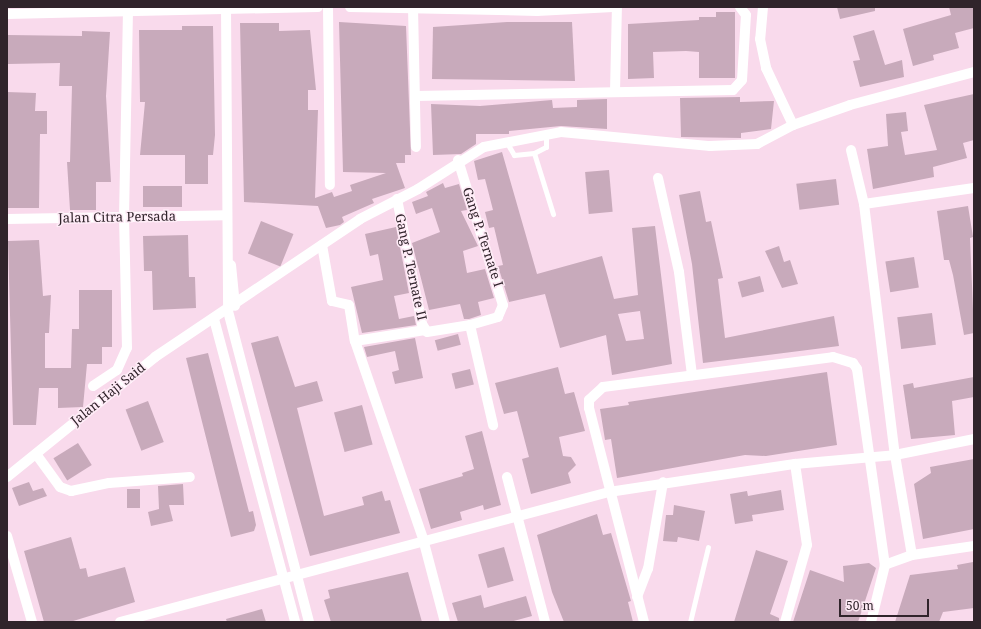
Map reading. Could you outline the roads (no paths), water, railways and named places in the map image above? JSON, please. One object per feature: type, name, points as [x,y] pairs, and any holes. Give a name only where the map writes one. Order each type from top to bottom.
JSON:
[{"type":"street","points":[[13,12],[128,8],[226,9],[318,7]]},
{"type":"street","points":[[328,7],[330,185]]},
{"type":"street","points":[[350,7],[537,9],[613,7]]},
{"type":"street","points":[[615,92],[617,7]]},
{"type":"street","points":[[416,96],[733,90],[740,86],[746,15],[740,7]]},
{"type":"street","points":[[763,7],[760,39],[766,68],[794,125]]},
{"type":"street","points":[[93,386],[117,370],[126,355],[124,218],[128,8]]},
{"type":"street","points":[[413,8],[416,147]]},
{"type":"street","points":[[226,9],[227,215],[231,309],[309,622]]},
{"type":"street","name":"Jalan Haji Said","points":[[7,477],[128,376],[231,309],[322,245],[458,160],[505,140],[546,134],[580,132],[703,145],[749,144],[770,139],[794,125],[850,105],[974,72]]},
{"type":"street","points":[[851,150],[864,204],[895,455],[912,555]]},
{"type":"street","name":"Gang P. Ternate I","points":[[458,160],[499,284],[502,314],[470,325]]},
{"type":"street","points":[[658,178],[679,272],[692,374]]},
{"type":"street","points":[[864,204],[974,188]]},
{"type":"street","name":"Gang P. Ternate II","points":[[397,199],[417,310],[426,331]]},
{"type":"street","name":"Jalan Citra Persada","points":[[7,219],[227,215]]},
{"type":"street","points":[[322,245],[332,301],[349,306],[355,341],[423,539],[445,622]]},
{"type":"street","points":[[214,319],[295,622]]},
{"type":"street","points":[[355,341],[470,325],[493,425]]},
{"type":"street","points":[[644,622],[609,492],[589,408],[594,392],[603,387],[692,374],[842,357],[858,368],[885,565],[871,622]]},
{"type":"street","points":[[120,622],[297,575],[423,539],[609,492],[663,482],[795,464],[895,455],[974,439]]},
{"type":"street","points":[[36,454],[60,487],[71,490],[109,482],[190,477]]},
{"type":"street","points":[[785,622],[807,545],[795,464]]},
{"type":"street","points":[[507,477],[545,622]]},
{"type":"street","points":[[637,597],[648,569],[663,482]]},
{"type":"street","points":[[7,536],[32,622]]},
{"type":"street","points":[[885,565],[912,555],[974,546]]},
{"type":"lane","points":[[505,140],[514,155],[534,153],[546,147],[546,134]]},
{"type":"lane","points":[[534,153],[553,214]]},
{"type":"lane","points":[[690,622],[708,547]]}]
